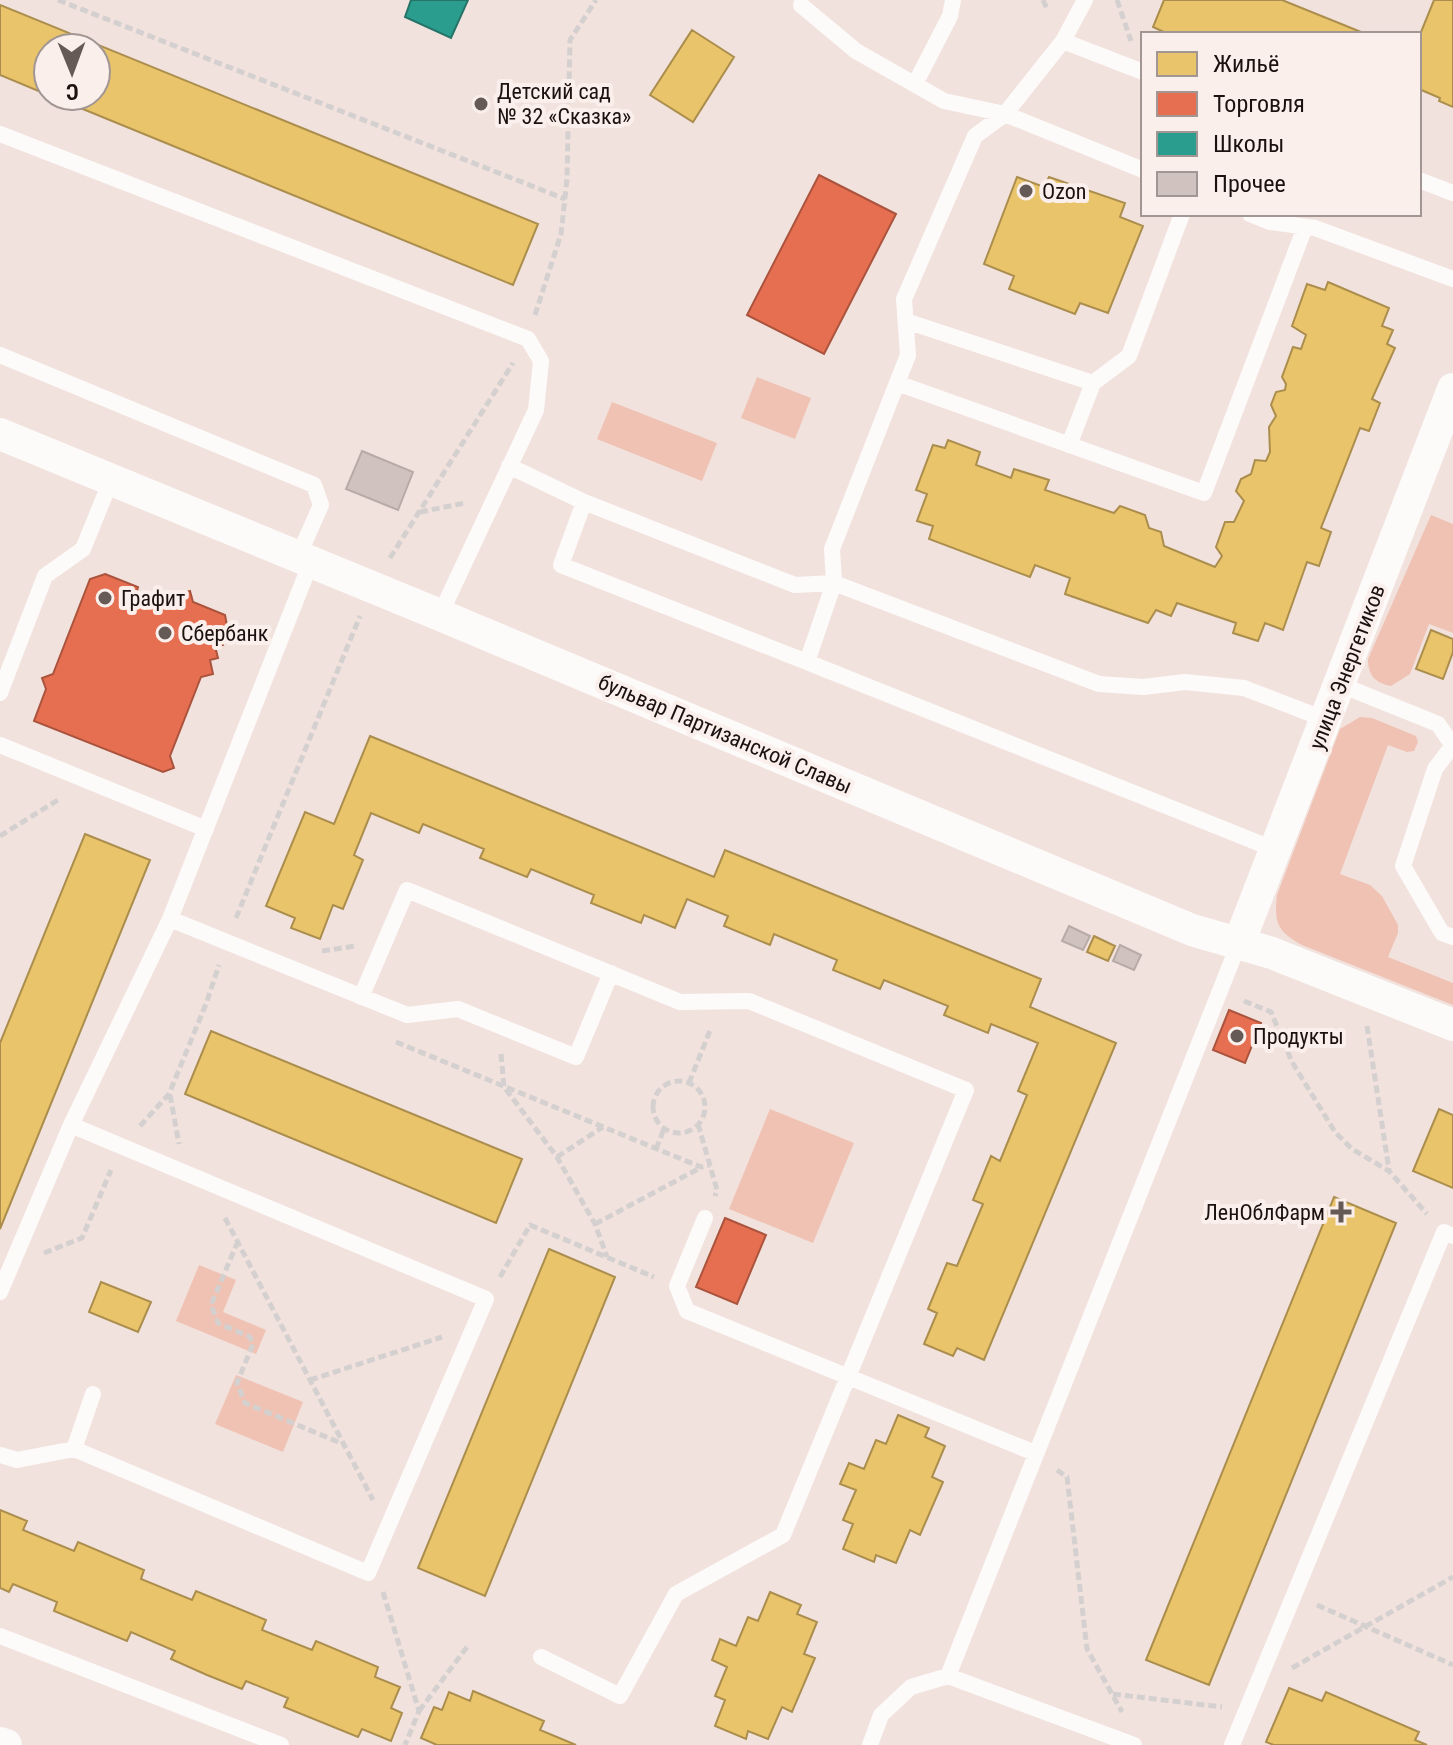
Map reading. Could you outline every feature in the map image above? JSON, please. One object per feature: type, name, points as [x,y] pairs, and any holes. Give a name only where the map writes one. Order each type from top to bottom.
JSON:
[{"type":"street","name":"улица Энергетиков","points":[[1239,943],[1451,403]]},
{"type":"street","name":"бульвар Партизанской Славы","points":[[0,434],[1192,930],[1272,953],[1453,1025]]},
{"type":"street","points":[[0,1743],[6,1745]]},
{"type":"lane","points":[[915,84],[950,16],[953,0]]},
{"type":"lane","points":[[807,662],[834,583],[832,549],[908,355],[904,299],[975,136],[1005,114],[1063,41],[1085,0]]},
{"type":"lane","points":[[801,5],[856,51],[944,101],[1005,114],[1141,169]]},
{"type":"lane","points":[[1063,41],[1141,71]]},
{"type":"lane","points":[[0,134],[528,339],[541,361],[536,410],[440,615]]},
{"type":"lane","points":[[1421,181],[1453,193]]},
{"type":"lane","points":[[1069,445],[1093,383],[1129,356],[1181,216]]},
{"type":"lane","points":[[1255,216],[1270,222],[1305,227],[1453,279]]},
{"type":"lane","points":[[897,383],[1204,493],[1305,227]]},
{"type":"lane","points":[[906,321],[1093,383]]},
{"type":"lane","points":[[0,355],[314,485],[321,505],[305,560],[170,919],[71,1125],[0,1292]]},
{"type":"lane","points":[[509,466],[584,502],[795,585],[834,583],[1099,684],[1143,687],[1185,682],[1244,688],[1327,720]]},
{"type":"lane","points":[[0,693],[45,576],[83,549],[111,480]]},
{"type":"lane","points":[[584,502],[561,565],[1276,850]]},
{"type":"lane","points":[[1341,685],[1438,724],[1453,746],[1435,769],[1403,866],[1442,933],[1453,937]]},
{"type":"lane","points":[[0,745],[206,829]]},
{"type":"lane","points":[[361,997],[407,890],[680,1002],[749,1001],[966,1090],[783,1535],[676,1594],[620,1696],[541,1657]]},
{"type":"lane","points":[[170,919],[407,1015],[458,1009],[576,1057],[611,973]]},
{"type":"lane","points":[[948,1676],[1239,943]]},
{"type":"lane","points":[[0,1455],[17,1460],[74,1449],[368,1573],[486,1299],[71,1125]]},
{"type":"lane","points":[[705,1218],[677,1286],[687,1311],[1035,1453]]},
{"type":"lane","points":[[1232,1745],[1448,1234]]},
{"type":"lane","points":[[74,1449],[93,1394]]},
{"type":"lane","points":[[0,1636],[281,1745]]},
{"type":"lane","points":[[870,1745],[881,1715],[911,1687],[948,1676],[1134,1745]]},
{"type":"path","points":[[58,0],[565,199]]},
{"type":"path","points":[[386,564],[528,339],[561,234],[570,40],[596,0]]},
{"type":"path","points":[[419,512],[494,498]]},
{"type":"path","points":[[226,942],[360,617],[369,607]]},
{"type":"path","points":[[0,836],[89,781]]},
{"type":"path","points":[[236,919],[249,924]]},
{"type":"path","points":[[316,952],[385,942]]},
{"type":"path","points":[[217,969],[232,974]]},
{"type":"path","points":[[1241,1000],[1271,1012],[1292,1062],[1335,1132],[1352,1149],[1389,1171],[1448,1234]]},
{"type":"path","points":[[689,1083],[722,1001]]},
{"type":"path","points":[[1366,1018],[1389,1171]]},
{"type":"path","points":[[499,1026],[504,1087],[557,1157],[595,1224],[607,1257]]},
{"type":"path","points":[[390,1039],[701,1167]]},
{"type":"path","points":[[676,1081],[689,1083],[699,1090],[705,1101],[704,1114],[698,1124],[688,1132],[676,1133],[664,1129],[656,1119],[653,1107],[656,1094],[664,1085],[676,1081]]},
{"type":"path","points":[[169,1094],[184,1173]]},
{"type":"path","points":[[698,1124],[717,1190],[705,1218]]},
{"type":"path","points":[[557,1157],[603,1127]]},
{"type":"path","points":[[656,1149],[664,1129]]},
{"type":"path","points":[[595,1224],[710,1165]]},
{"type":"path","points":[[224,1189],[225,1217],[387,1528]]},
{"type":"path","points":[[486,1299],[530,1225],[677,1286]]},
{"type":"path","points":[[238,1241],[211,1305],[218,1323],[250,1337],[253,1344],[237,1383],[245,1403],[344,1444]]},
{"type":"path","points":[[310,1380],[475,1326]]},
{"type":"path","points":[[1035,1453],[1067,1477],[1087,1649],[1126,1720]]},
{"type":"path","points":[[368,1573],[382,1589],[419,1711]]},
{"type":"path","points":[[1263,1671],[1294,1668],[1453,1577]]},
{"type":"path","points":[[1294,1595],[1453,1665]]},
{"type":"path","points":[[405,1745],[419,1711],[467,1647]]},
{"type":"path","points":[[1112,1694],[1247,1710]]},
{"type":"shaded area","points":[[757,377],[811,398],[795,439],[741,418]]},
{"type":"shaded area","points":[[612,402],[717,443],[702,481],[597,439]]},
{"type":"shaded area","points":[[1431,515],[1453,524],[1453,633],[1429,624],[1410,674],[1391,686],[1385,685],[1371,674],[1368,659]]},
{"type":"shaded area","points":[[1360,717],[1372,718],[1416,736],[1418,742],[1414,751],[1407,752],[1388,745],[1340,874],[1370,885],[1382,896],[1398,925],[1388,957],[1453,983],[1453,1005],[1302,945],[1282,930],[1277,919],[1277,895],[1340,729]]},
{"type":"shaded area","points":[[770,1109],[854,1143],[813,1243],[729,1209]]},
{"type":"shaded area","points":[[199,1265],[236,1280],[223,1312],[266,1330],[256,1354],[176,1321]]},
{"type":"shaded area","points":[[236,1375],[303,1402],[283,1452],[215,1424]]},
{"type":"building: Жильё","points":[[1164,0],[1282,0],[1361,32],[1164,32],[1153,27]]},
{"type":"building: Жильё","points":[[1434,0],[1453,0],[1453,107],[1421,90],[1421,32]]},
{"type":"building: Жильё","points":[[0,5],[66,32],[32,32],[32,88],[0,75]]},
{"type":"building: Жильё","points":[[692,30],[734,57],[693,122],[650,95]]},
{"type":"building: Жильё","points":[[112,51],[538,224],[513,285],[90,112],[112,112]]},
{"type":"building: Жильё","points":[[1017,177],[1044,187],[1049,177],[1125,203],[1120,217],[1143,226],[1108,313],[1080,303],[1075,314],[1009,289],[1014,276],[984,264]]},
{"type":"building: Жильё","points":[[1328,282],[1389,308],[1382,326],[1393,330],[1387,344],[1395,348],[1372,399],[1380,403],[1369,431],[1360,428],[1321,528],[1331,532],[1319,566],[1307,562],[1283,630],[1265,623],[1258,641],[1233,633],[1236,623],[1177,603],[1171,616],[1156,610],[1148,623],[1065,594],[1070,578],[1035,565],[1030,577],[929,539],[933,526],[917,521],[927,494],[916,490],[933,445],[945,448],[948,440],[980,452],[976,465],[1011,478],[1014,469],[1049,480],[1045,490],[1114,513],[1120,506],[1145,515],[1149,528],[1161,532],[1164,546],[1215,567],[1222,556],[1216,547],[1225,522],[1234,522],[1244,501],[1236,491],[1241,479],[1251,474],[1255,460],[1266,461],[1270,452],[1269,427],[1276,416],[1271,405],[1276,392],[1285,390],[1282,377],[1293,347],[1301,349],[1306,335],[1292,326],[1307,284],[1325,290]]},
{"type":"building: Жильё","points":[[1431,630],[1453,639],[1453,652],[1443,679],[1416,669]]},
{"type":"building: Жильё","points":[[370,736],[714,877],[725,850],[1041,979],[1030,1007],[1116,1043],[984,1360],[957,1348],[953,1356],[924,1344],[937,1313],[928,1309],[947,1263],[957,1266],[983,1204],[973,1200],[991,1156],[1000,1161],[1027,1095],[1018,1091],[1038,1043],[991,1024],[988,1033],[944,1015],[948,1006],[884,980],[880,989],[833,970],[837,960],[774,934],[770,945],[724,926],[728,916],[687,899],[675,928],[644,915],[641,923],[591,903],[594,895],[531,869],[527,877],[480,858],[484,849],[423,824],[419,833],[371,813],[354,855],[363,860],[343,909],[333,905],[320,939],[291,928],[295,918],[266,906],[305,812],[334,824]]},
{"type":"building: Жильё","points":[[85,834],[150,860],[0,1229],[0,1043]]},
{"type":"building: Жильё","points":[[1094,936],[1115,946],[1108,961],[1087,952]]},
{"type":"building: Жильё","points":[[211,1031],[522,1159],[496,1223],[185,1094]]},
{"type":"building: Жильё","points":[[1439,1109],[1453,1115],[1453,1188],[1413,1171]]},
{"type":"building: Жильё","points":[[1334,1197],[1396,1223],[1209,1685],[1146,1660]]},
{"type":"building: Жильё","points":[[549,1249],[615,1277],[485,1596],[418,1568]]},
{"type":"building: Жильё","points":[[101,1282],[151,1302],[138,1332],[89,1312]]},
{"type":"building: Жильё","points":[[898,1415],[929,1428],[925,1437],[945,1446],[932,1477],[943,1482],[920,1535],[910,1530],[896,1563],[876,1555],[874,1562],[843,1549],[853,1524],[843,1520],[856,1490],[840,1484],[849,1463],[864,1469],[876,1440],[886,1444]]},
{"type":"building: Жильё","points":[[0,1510],[27,1521],[23,1530],[74,1551],[78,1542],[144,1570],[141,1579],[192,1600],[196,1591],[266,1620],[262,1630],[312,1650],[316,1641],[378,1667],[375,1677],[400,1687],[391,1708],[402,1713],[391,1741],[362,1729],[358,1737],[284,1707],[288,1698],[246,1681],[242,1689],[207,1675],[171,1659],[175,1651],[131,1632],[127,1641],[54,1611],[57,1602],[13,1584],[9,1592],[0,1588]]},
{"type":"building: Жильё","points":[[770,1592],[801,1605],[797,1614],[817,1622],[804,1654],[815,1658],[792,1712],[782,1707],[768,1739],[748,1731],[746,1739],[715,1726],[725,1700],[715,1696],[727,1667],[712,1660],[720,1639],[736,1646],[748,1617],[758,1621]]},
{"type":"building: Жильё","points":[[1289,1688],[1322,1701],[1326,1692],[1419,1732],[1415,1740],[1427,1745],[1274,1745],[1266,1742]]},
{"type":"building: Жильё","points":[[473,1691],[544,1721],[540,1730],[576,1745],[437,1745],[421,1738],[434,1707],[442,1710],[449,1692],[470,1701]]},
{"type":"building: Торговля","points":[[819,175],[896,214],[824,354],[747,315]]},
{"type":"building: Торговля","points":[[105,574],[138,587],[136,595],[171,608],[176,595],[190,591],[193,602],[225,615],[228,631],[221,632],[223,645],[215,646],[218,658],[210,660],[213,674],[201,677],[170,756],[174,768],[163,772],[34,721],[46,689],[42,678],[53,674],[90,579]]},
{"type":"building: Торговля","name":"Продукты","points":[[1229,1010],[1261,1023],[1245,1063],[1213,1050]]},
{"type":"building: Торговля","points":[[725,1218],[766,1235],[737,1304],[696,1287]]},
{"type":"building: Школы","points":[[411,0],[468,0],[451,38],[405,17]]},
{"type":"building: Прочее","points":[[362,451],[413,472],[398,510],[346,489]]},
{"type":"building: Прочее","points":[[1069,926],[1090,936],[1083,950],[1062,941]]},
{"type":"building: Прочее","points":[[1120,945],[1141,955],[1134,970],[1113,961]]},
{"type":"place","name":"Детский сад № 32 «Сказка»","points":[[481,104]]},
{"type":"place","name":"Ozon","points":[[1026,191]]},
{"type":"place","name":"Графит","points":[[105,598]]},
{"type":"place","name":"Сбербанк","points":[[165,633]]},
{"type":"place","name":"Продукты","points":[[1237,1036]]},
{"type":"place","name":"ЛенОблФарм","points":[[1341,1212]]}]
